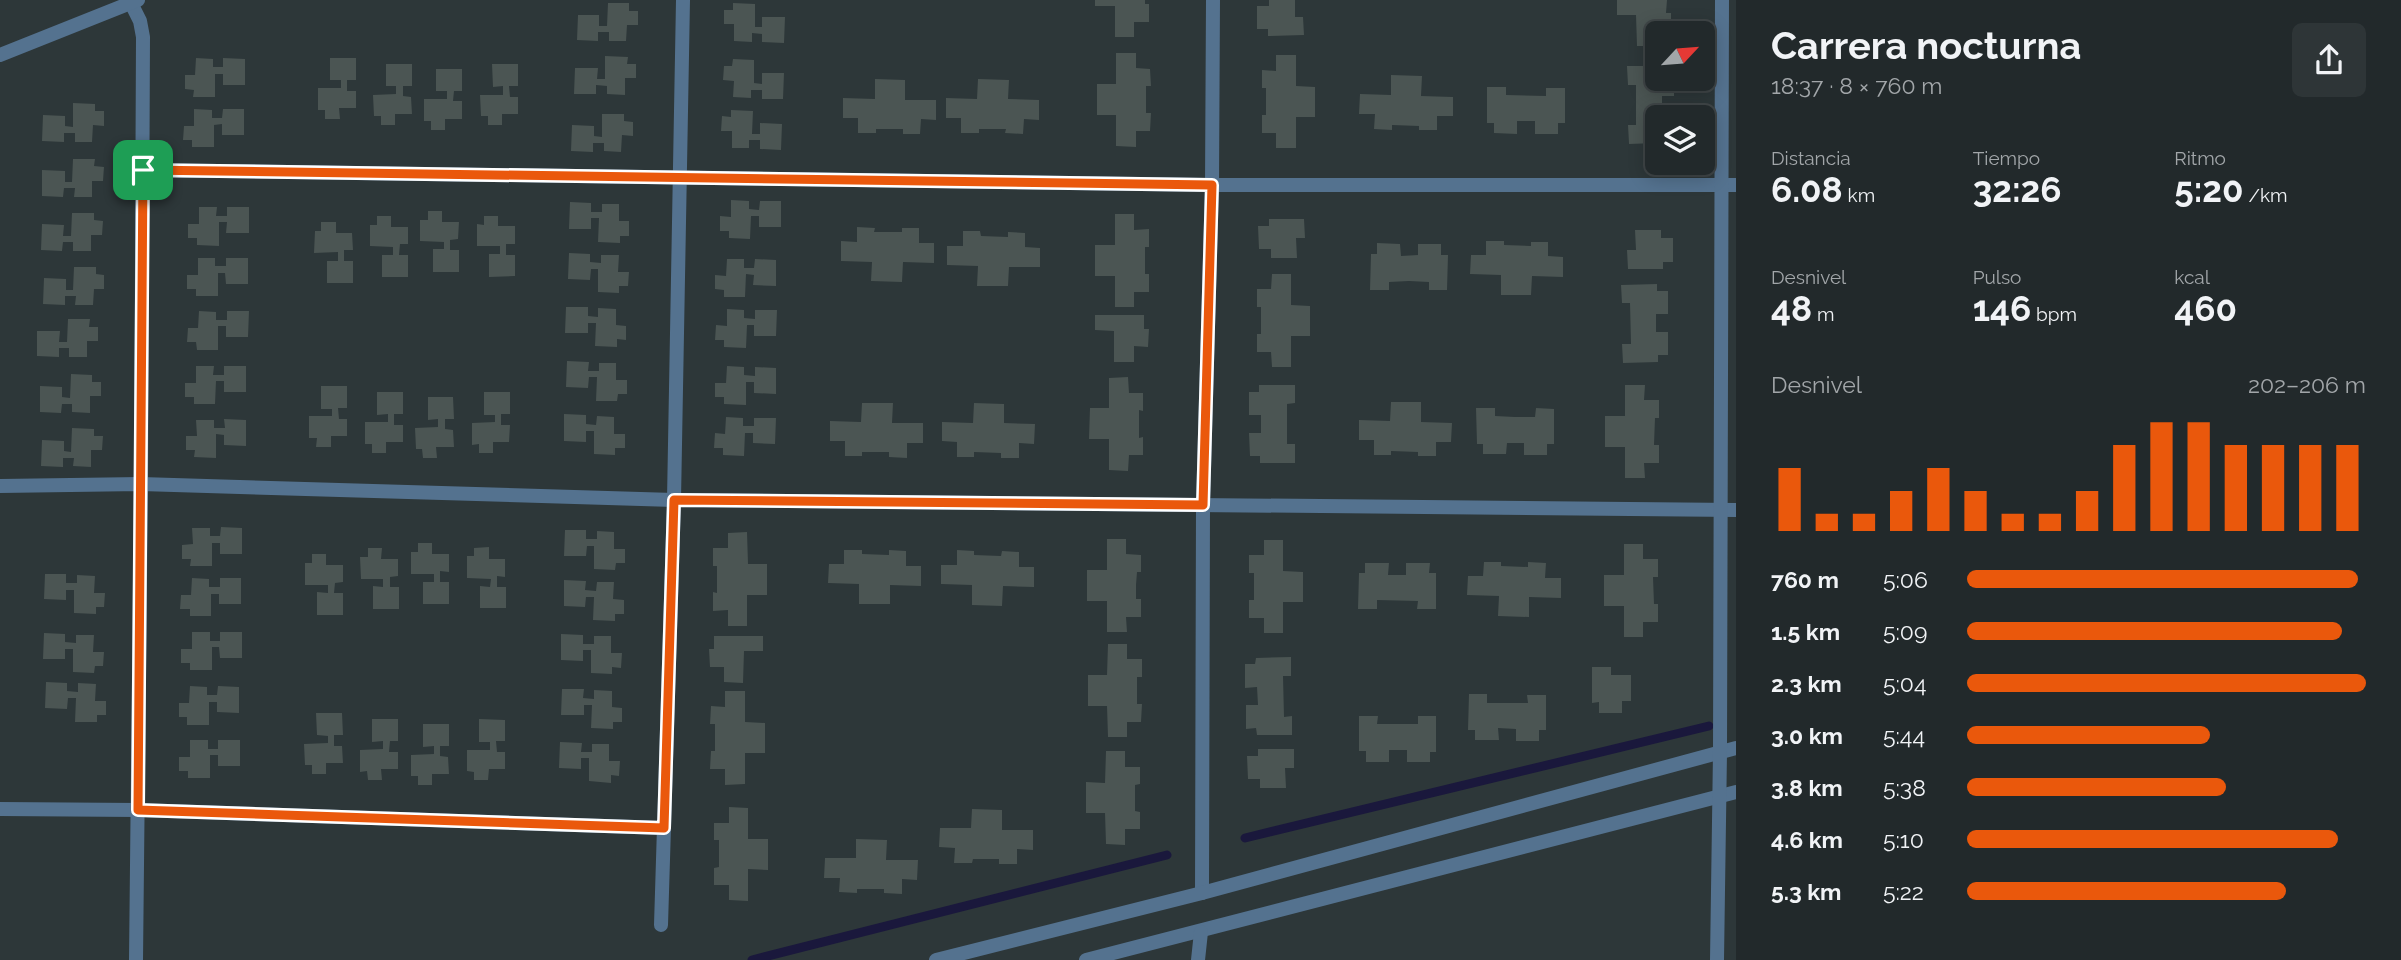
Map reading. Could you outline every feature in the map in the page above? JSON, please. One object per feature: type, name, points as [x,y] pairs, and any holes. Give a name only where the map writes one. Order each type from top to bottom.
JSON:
[{"type":"street","points":[[661,925],[674,500],[683,0]]},
{"type":"street","points":[[1202,892],[1203,505],[1212,185],[1213,0]]},
{"type":"street","points":[[1717,960],[1721,510],[1729,185],[1722,0]]},
{"type":"street","points":[[0,55],[134,2],[143,37],[135,960]]},
{"type":"street","points":[[143,170],[1212,185],[1729,185]]},
{"type":"street","points":[[0,486],[141,484],[674,500],[1736,510]]},
{"type":"street","points":[[936,960],[1202,892],[1736,748]]},
{"type":"street","points":[[1086,960],[1736,792]]},
{"type":"street","points":[[0,809],[138,810],[664,828]]},
{"type":"street","points":[[1198,960],[1201,932]]},
{"type":"building","points":[[1095,0],[1145,0],[1145,4],[1149,4],[1149,22],[1134,22],[1134,37],[1115,37],[1115,6],[1095,6]]},
{"type":"building","points":[[1269,0],[1295,0],[1295,17],[1303,17],[1304,35],[1268,36],[1268,29],[1257,29],[1257,6],[1269,6]]},
{"type":"building","points":[[1617,0],[1667,0],[1666,13],[1671,13],[1671,21],[1645,21],[1645,46],[1637,46],[1636,15],[1617,15]]},
{"type":"building","points":[[608,3],[629,3],[629,11],[638,11],[638,25],[627,25],[626,41],[609,41],[609,32],[598,32],[598,41],[577,40],[578,15],[599,15],[599,26],[607,26]]},
{"type":"building","points":[[733,3],[755,4],[755,27],[762,27],[762,17],[785,17],[784,43],[762,42],[762,34],[752,33],[752,42],[734,41],[734,24],[724,24],[724,10],[733,10]]},
{"type":"building","points":[[1116,53],[1136,53],[1136,68],[1150,69],[1151,86],[1146,86],[1146,113],[1151,113],[1150,131],[1136,131],[1136,147],[1116,146],[1116,115],[1097,115],[1097,84],[1116,84]]},
{"type":"building","points":[[1276,55],[1296,55],[1296,86],[1315,87],[1315,117],[1296,117],[1296,148],[1276,148],[1276,133],[1262,133],[1262,115],[1266,115],[1266,88],[1262,88],[1262,70],[1276,71]]},
{"type":"building","points":[[605,56],[628,57],[627,64],[636,64],[636,78],[625,78],[625,95],[607,94],[607,86],[596,85],[596,94],[574,94],[575,68],[598,68],[597,79],[605,79]]},
{"type":"building","points":[[196,58],[213,59],[213,67],[223,67],[223,58],[245,59],[245,85],[223,85],[223,74],[215,74],[215,97],[193,97],[194,90],[185,89],[185,75],[195,75]]},
{"type":"building","points":[[330,58],[356,58],[356,80],[347,80],[347,91],[356,91],[356,108],[339,108],[340,119],[325,119],[325,110],[318,110],[318,88],[341,88],[341,80],[330,80]]},
{"type":"building","points":[[733,59],[754,60],[754,83],[762,84],[762,73],[784,73],[783,99],[762,99],[762,90],[751,90],[751,98],[733,97],[734,81],[723,80],[724,66],[732,66]]},
{"type":"building","points":[[386,64],[412,64],[412,86],[403,86],[403,96],[411,97],[412,114],[395,114],[395,125],[381,125],[381,116],[374,116],[373,95],[396,94],[396,86],[386,86]]},
{"type":"building","points":[[492,64],[518,64],[518,86],[509,86],[510,97],[518,97],[518,114],[502,114],[502,125],[488,125],[488,116],[481,116],[480,95],[503,95],[503,86],[493,87]]},
{"type":"building","points":[[1627,66],[1645,66],[1645,91],[1674,91],[1674,96],[1662,96],[1662,105],[1645,105],[1645,143],[1629,144],[1628,125],[1636,125],[1636,85],[1628,85]]},
{"type":"building","points":[[436,69],[462,69],[462,91],[454,91],[453,101],[462,101],[462,119],[445,119],[445,130],[431,130],[431,121],[424,121],[424,99],[447,99],[447,91],[436,91]]},
{"type":"building","points":[[1391,75],[1422,76],[1421,96],[1453,97],[1453,116],[1437,116],[1437,130],[1392,125],[1392,130],[1374,129],[1375,114],[1359,114],[1360,94],[1391,95]]},
{"type":"building","points":[[875,79],[905,80],[905,100],[936,100],[936,120],[921,119],[920,134],[903,134],[903,129],[876,129],[876,133],[858,133],[858,118],[843,118],[843,98],[875,99]]},
{"type":"building","points":[[978,79],[1009,80],[1008,99],[1039,100],[1039,120],[1024,119],[1023,134],[1005,133],[1006,129],[979,129],[979,133],[961,133],[961,118],[946,118],[946,98],[977,99]]},
{"type":"building","points":[[1487,87],[1506,87],[1506,95],[1546,96],[1546,88],[1565,88],[1565,123],[1558,123],[1558,134],[1535,134],[1535,121],[1517,121],[1517,134],[1494,133],[1494,123],[1487,123]]},
{"type":"building","points":[[73,103],[95,104],[95,111],[104,111],[104,126],[93,125],[92,142],[75,142],[75,133],[64,133],[64,142],[42,141],[43,115],[65,116],[65,126],[73,127]]},
{"type":"building","points":[[194,109],[212,110],[212,118],[222,118],[223,109],[244,109],[244,135],[222,135],[222,124],[214,125],[214,147],[192,147],[192,140],[183,140],[184,126],[194,126]]},
{"type":"building","points":[[731,110],[753,111],[752,134],[760,134],[760,123],[782,124],[781,150],[760,149],[760,140],[749,140],[749,148],[732,148],[732,131],[721,131],[722,116],[731,117]]},
{"type":"building","points":[[602,114],[624,114],[624,121],[633,122],[633,136],[622,135],[621,152],[604,151],[604,143],[593,143],[593,152],[571,151],[572,125],[594,126],[594,136],[602,137]]},
{"type":"building","points":[[73,159],[95,159],[94,166],[104,167],[103,181],[92,181],[92,197],[74,197],[75,188],[64,188],[63,197],[42,196],[42,170],[65,171],[65,182],[72,182]]},
{"type":"building","points":[[731,200],[749,201],[749,209],[759,210],[760,201],[781,201],[781,227],[759,227],[759,216],[751,216],[750,239],[729,238],[729,231],[720,231],[720,216],[731,217]]},
{"type":"building","points":[[570,202],[591,203],[591,212],[602,212],[602,204],[619,204],[619,221],[629,221],[629,236],[620,236],[620,243],[598,242],[599,218],[591,218],[591,229],[569,229]]},
{"type":"building","points":[[199,207],[217,207],[216,216],[227,216],[227,207],[249,207],[249,233],[226,233],[227,222],[219,222],[219,246],[197,245],[197,238],[188,238],[188,224],[199,224]]},
{"type":"building","points":[[428,211],[442,211],[442,222],[459,222],[458,239],[450,240],[450,250],[459,250],[459,272],[433,272],[433,249],[444,249],[444,242],[420,241],[420,220],[428,220]]},
{"type":"building","points":[[72,213],[94,213],[94,220],[103,221],[102,235],[91,235],[91,251],[73,251],[73,242],[63,242],[62,251],[41,250],[42,224],[64,225],[63,236],[71,236]]},
{"type":"building","points":[[1115,214],[1134,214],[1134,230],[1149,229],[1149,247],[1145,247],[1145,274],[1149,274],[1149,292],[1134,292],[1134,307],[1115,307],[1115,276],[1095,276],[1095,245],[1115,245]]},
{"type":"building","points":[[377,216],[391,216],[391,227],[408,227],[408,244],[400,244],[399,255],[408,255],[408,277],[382,277],[382,255],[393,255],[393,247],[370,246],[370,225],[377,225]]},
{"type":"building","points":[[484,216],[498,216],[498,226],[515,226],[515,244],[506,244],[506,255],[515,255],[515,276],[489,277],[489,254],[500,254],[500,246],[477,246],[477,224],[484,225]]},
{"type":"building","points":[[1269,219],[1304,219],[1305,238],[1296,238],[1297,258],[1271,258],[1271,249],[1259,249],[1258,226],[1269,226]]},
{"type":"building","points":[[321,222],[336,222],[336,233],[352,233],[353,250],[344,250],[344,261],[353,261],[353,283],[327,283],[327,261],[338,261],[338,252],[314,253],[315,231],[321,231]]},
{"type":"building","points":[[857,227],[875,228],[874,232],[902,232],[902,228],[919,228],[919,243],[934,243],[934,263],[903,262],[902,282],[871,281],[872,262],[841,261],[841,241],[857,242]]},
{"type":"building","points":[[1635,230],[1661,230],[1661,238],[1673,238],[1673,262],[1663,262],[1663,269],[1628,269],[1627,250],[1636,250]]},
{"type":"building","points":[[963,231],[980,231],[981,236],[1008,237],[1008,232],[1025,233],[1025,247],[1040,248],[1040,267],[1009,267],[1008,286],[977,286],[978,266],[947,265],[947,246],[963,246]]},
{"type":"building","points":[[1486,241],[1531,246],[1531,242],[1548,242],[1548,256],[1563,257],[1563,277],[1532,276],[1531,295],[1501,295],[1501,275],[1470,274],[1471,255],[1486,255]]},
{"type":"building","points":[[1377,243],[1400,244],[1401,256],[1418,255],[1418,244],[1441,244],[1441,255],[1448,255],[1447,290],[1429,290],[1429,282],[1409,281],[1389,282],[1389,290],[1370,290],[1371,254],[1377,254]]},
{"type":"building","points":[[569,253],[590,254],[590,262],[601,263],[601,255],[619,255],[618,272],[629,272],[628,286],[619,286],[619,293],[598,292],[598,269],[591,269],[590,280],[568,279]]},
{"type":"building","points":[[198,258],[215,258],[215,266],[226,266],[226,258],[248,258],[248,284],[226,284],[225,273],[218,273],[218,296],[196,296],[196,289],[187,289],[187,275],[198,275]]},
{"type":"building","points":[[727,259],[744,259],[744,268],[754,268],[755,259],[776,260],[776,286],[753,285],[754,275],[746,274],[745,297],[724,297],[724,290],[715,289],[715,275],[726,276]]},
{"type":"building","points":[[74,267],[96,267],[96,274],[104,275],[104,289],[94,289],[93,305],[75,305],[76,296],[65,296],[65,305],[43,304],[44,278],[66,279],[66,290],[73,290]]},
{"type":"building","points":[[1272,274],[1291,274],[1291,305],[1310,306],[1310,336],[1291,336],[1291,367],[1272,367],[1271,352],[1257,352],[1257,334],[1261,334],[1261,307],[1257,307],[1257,289],[1271,289]]},
{"type":"building","points":[[1657,284],[1657,291],[1668,291],[1668,314],[1656,314],[1656,332],[1668,332],[1668,355],[1658,355],[1658,362],[1623,363],[1622,344],[1631,344],[1630,303],[1622,303],[1621,285]]},
{"type":"building","points":[[566,307],[588,307],[588,316],[598,317],[598,308],[616,309],[616,325],[626,326],[626,340],[617,339],[617,347],[595,346],[596,323],[588,323],[588,333],[565,333]]},
{"type":"building","points":[[727,309],[744,310],[744,318],[755,319],[755,310],[777,310],[776,336],[754,336],[754,325],[747,325],[746,348],[724,347],[724,340],[715,340],[716,325],[727,326]]},
{"type":"building","points":[[199,311],[216,312],[216,320],[227,320],[227,311],[249,311],[248,337],[226,337],[226,326],[218,326],[218,350],[197,350],[196,342],[187,342],[188,328],[198,328]]},
{"type":"building","points":[[1095,315],[1144,315],[1144,329],[1149,329],[1148,347],[1134,346],[1134,362],[1114,362],[1114,331],[1095,330]]},
{"type":"building","points":[[68,319],[90,319],[89,327],[98,327],[98,341],[87,341],[87,357],[69,357],[69,348],[59,348],[59,357],[37,356],[37,331],[60,331],[59,342],[67,342]]},
{"type":"building","points":[[567,361],[589,362],[588,371],[599,371],[599,363],[616,363],[616,380],[627,380],[627,394],[618,394],[617,401],[596,401],[597,377],[589,377],[588,388],[566,387]]},
{"type":"building","points":[[196,366],[214,366],[213,375],[224,375],[224,366],[246,366],[246,392],[224,392],[224,381],[216,381],[215,404],[194,404],[194,397],[185,397],[185,383],[196,383]]},
{"type":"building","points":[[727,366],[744,367],[744,375],[755,376],[755,367],[776,368],[776,394],[754,393],[754,382],[746,382],[746,405],[724,404],[724,397],[715,397],[715,383],[726,383]]},
{"type":"building","points":[[71,374],[92,375],[92,382],[101,382],[101,396],[90,396],[90,413],[72,412],[72,404],[62,404],[61,413],[40,412],[40,386],[62,387],[62,397],[70,398]]},
{"type":"building","points":[[1128,377],[1129,393],[1143,393],[1143,411],[1139,410],[1139,438],[1143,437],[1143,455],[1129,455],[1128,471],[1109,470],[1109,439],[1089,439],[1090,408],[1109,408],[1109,378]]},
{"type":"building","points":[[1259,385],[1295,385],[1295,403],[1287,404],[1287,444],[1295,444],[1295,463],[1260,463],[1260,456],[1250,456],[1249,433],[1261,433],[1261,415],[1249,415],[1249,392],[1259,392]]},
{"type":"building","points":[[1625,385],[1645,385],[1644,400],[1659,400],[1654,445],[1659,445],[1659,463],[1644,463],[1645,478],[1625,478],[1625,447],[1605,447],[1605,416],[1625,416]]},
{"type":"building","points":[[321,386],[347,386],[347,408],[338,408],[339,419],[347,419],[347,436],[331,436],[331,447],[316,447],[317,438],[309,438],[309,416],[332,416],[332,409],[321,409]]},
{"type":"building","points":[[377,392],[403,392],[403,414],[394,414],[394,425],[403,425],[403,442],[386,442],[386,453],[372,453],[372,444],[365,444],[365,422],[388,422],[388,414],[377,415]]},
{"type":"building","points":[[484,392],[510,392],[510,414],[501,414],[501,425],[510,425],[509,442],[493,442],[493,453],[479,453],[479,444],[472,445],[472,423],[495,422],[495,415],[484,415]]},
{"type":"building","points":[[428,397],[453,397],[454,419],[445,419],[445,429],[453,430],[454,447],[436,447],[437,458],[423,458],[422,449],[416,449],[415,428],[438,427],[438,419],[428,420]]},
{"type":"building","points":[[1391,402],[1421,402],[1421,422],[1452,423],[1451,442],[1436,442],[1436,456],[1391,451],[1391,455],[1374,455],[1374,440],[1359,440],[1359,420],[1390,421]]},
{"type":"building","points":[[862,403],[893,403],[892,423],[923,423],[923,443],[907,443],[907,458],[889,457],[889,452],[862,452],[862,456],[845,456],[845,441],[830,441],[830,421],[861,422]]},
{"type":"building","points":[[974,403],[1004,404],[1004,423],[1035,424],[1034,444],[1019,443],[1019,458],[1001,458],[1001,453],[974,452],[974,457],[957,457],[957,442],[942,441],[942,422],[973,423]]},
{"type":"building","points":[[1476,408],[1495,408],[1495,416],[1515,417],[1535,417],[1536,408],[1554,409],[1554,444],[1547,444],[1547,455],[1524,455],[1524,443],[1507,443],[1506,454],[1483,454],[1483,444],[1477,444]]},
{"type":"building","points":[[564,414],[586,415],[586,424],[596,425],[597,416],[614,417],[614,434],[625,434],[625,448],[615,448],[615,455],[594,454],[594,431],[586,431],[586,442],[564,441]]},
{"type":"building","points":[[726,417],[743,418],[743,426],[754,426],[754,418],[776,418],[775,444],[753,443],[753,433],[745,433],[744,456],[723,455],[723,448],[714,448],[715,433],[725,434]]},
{"type":"building","points":[[224,419],[246,420],[246,446],[224,445],[224,435],[216,434],[216,458],[194,457],[195,450],[186,450],[186,436],[197,436],[196,420],[214,420],[214,428],[225,428]]},
{"type":"building","points":[[72,428],[94,429],[94,436],[103,436],[102,450],[91,450],[91,467],[73,466],[74,458],[63,458],[63,467],[41,466],[42,440],[64,441],[64,451],[71,452]]},
{"type":"building","points":[[221,527],[242,528],[242,554],[220,554],[220,543],[212,543],[212,566],[190,566],[191,559],[182,559],[182,545],[193,544],[192,528],[210,528],[210,536],[220,536]]},
{"type":"building","points":[[565,530],[586,530],[586,539],[597,539],[597,531],[614,532],[614,549],[625,549],[625,563],[616,563],[615,570],[594,569],[594,546],[587,546],[586,556],[564,556]]},
{"type":"building","points":[[747,532],[748,564],[767,564],[767,595],[747,595],[747,626],[728,626],[728,610],[713,611],[713,592],[717,593],[717,566],[713,566],[713,548],[728,548],[728,533]]},
{"type":"building","points":[[1107,539],[1126,539],[1126,554],[1141,555],[1136,599],[1141,599],[1141,617],[1126,617],[1127,632],[1107,632],[1107,601],[1087,601],[1087,570],[1107,570]]},
{"type":"building","points":[[1264,540],[1283,540],[1283,571],[1303,572],[1303,602],[1283,602],[1283,633],[1264,633],[1264,618],[1249,618],[1249,600],[1254,600],[1254,573],[1249,573],[1249,555],[1264,555]]},
{"type":"building","points":[[418,543],[432,543],[432,554],[449,554],[449,572],[440,571],[440,582],[449,582],[449,604],[423,604],[423,582],[434,582],[434,574],[411,574],[411,552],[418,552]]},
{"type":"building","points":[[1624,544],[1643,544],[1643,559],[1658,559],[1658,577],[1653,577],[1658,622],[1643,622],[1643,637],[1624,637],[1624,606],[1604,606],[1604,575],[1624,575]]},
{"type":"building","points":[[489,547],[489,559],[505,559],[505,577],[497,576],[497,587],[506,587],[506,608],[480,608],[480,586],[490,587],[491,579],[467,578],[467,556],[474,556],[474,548]]},
{"type":"building","points":[[368,548],[382,548],[381,559],[398,559],[398,576],[390,577],[390,587],[399,587],[399,609],[373,609],[373,586],[383,587],[383,579],[361,579],[360,557],[368,557]]},
{"type":"building","points":[[844,550],[889,555],[889,550],[906,551],[906,566],[921,566],[921,586],[890,585],[890,604],[859,604],[859,584],[828,583],[829,564],[844,564]]},
{"type":"building","points":[[957,550],[974,551],[974,555],[1001,556],[1002,551],[1019,552],[1019,567],[1034,567],[1034,587],[1003,586],[1002,606],[972,605],[972,585],[941,584],[941,565],[957,565]]},
{"type":"building","points":[[312,554],[326,554],[326,565],[343,565],[343,582],[335,583],[334,593],[343,593],[343,615],[317,615],[317,592],[328,593],[328,585],[305,585],[305,563],[312,563]]},
{"type":"building","points":[[1484,562],[1528,567],[1528,562],[1546,563],[1545,578],[1561,578],[1561,598],[1529,597],[1529,617],[1498,616],[1499,596],[1467,595],[1468,576],[1483,576]]},
{"type":"building","points":[[1365,563],[1389,563],[1388,575],[1406,575],[1406,563],[1430,563],[1429,573],[1436,573],[1436,609],[1417,609],[1418,601],[1377,600],[1377,609],[1358,609],[1359,573],[1365,573]]},
{"type":"building","points":[[45,574],[66,574],[66,583],[77,583],[77,575],[95,576],[94,593],[105,593],[104,607],[96,607],[96,614],[74,613],[74,590],[66,590],[66,600],[44,599]]},
{"type":"building","points":[[192,578],[209,579],[209,587],[220,587],[220,578],[241,578],[241,604],[219,604],[219,594],[211,594],[211,616],[190,616],[190,609],[180,609],[181,595],[191,595]]},
{"type":"building","points":[[564,580],[586,581],[585,590],[596,591],[597,582],[614,582],[613,599],[624,600],[624,614],[615,614],[615,621],[593,620],[594,597],[586,597],[585,607],[564,606]]},
{"type":"building","points":[[192,632],[210,632],[210,641],[220,641],[220,632],[242,632],[242,658],[220,658],[219,647],[212,647],[212,670],[190,670],[190,663],[181,663],[181,649],[192,649]]},
{"type":"building","points":[[44,633],[65,634],[65,642],[76,643],[76,635],[94,635],[93,652],[104,652],[103,666],[95,666],[94,673],[73,672],[73,649],[65,649],[65,659],[43,659]]},
{"type":"building","points":[[561,634],[583,635],[583,644],[594,644],[594,636],[611,636],[611,653],[622,653],[621,668],[612,667],[612,674],[591,673],[591,650],[583,650],[583,661],[561,660]]},
{"type":"building","points":[[714,636],[763,636],[763,651],[744,651],[743,683],[724,682],[724,667],[710,667],[709,649],[714,649]]},
{"type":"building","points":[[1108,644],[1127,644],[1127,659],[1142,659],[1142,677],[1137,677],[1137,704],[1142,704],[1141,722],[1127,722],[1127,737],[1108,737],[1107,706],[1088,706],[1088,675],[1107,675]]},
{"type":"building","points":[[1291,657],[1291,676],[1283,676],[1284,717],[1292,716],[1292,735],[1257,735],[1256,728],[1246,729],[1246,705],[1258,705],[1257,687],[1245,688],[1245,664],[1255,664],[1256,658]]},
{"type":"building","points":[[1592,667],[1611,667],[1611,675],[1631,675],[1631,701],[1622,701],[1622,713],[1599,713],[1599,702],[1592,703]]},
{"type":"building","points":[[46,682],[67,683],[67,691],[78,692],[78,683],[96,684],[95,701],[106,701],[106,715],[97,715],[97,722],[75,722],[76,698],[68,698],[67,709],[45,708]]},
{"type":"building","points":[[190,686],[207,687],[207,695],[217,695],[218,686],[239,687],[239,713],[217,712],[217,702],[209,702],[209,725],[187,725],[187,717],[179,717],[179,703],[189,703]]},
{"type":"building","points":[[562,689],[584,689],[583,698],[594,699],[594,690],[612,691],[612,707],[622,708],[622,722],[613,722],[613,729],[591,728],[592,705],[584,705],[584,715],[561,715]]},
{"type":"building","points":[[725,691],[745,691],[745,722],[765,723],[765,753],[745,753],[745,784],[725,785],[725,769],[710,769],[711,751],[715,751],[715,724],[710,724],[711,706],[725,707]]},
{"type":"building","points":[[1469,694],[1487,694],[1487,703],[1528,703],[1527,695],[1546,695],[1546,730],[1539,730],[1539,741],[1516,741],[1516,729],[1498,728],[1499,740],[1475,740],[1475,730],[1468,730]]},
{"type":"building","points":[[316,713],[342,713],[343,735],[334,735],[334,746],[342,746],[343,763],[326,763],[326,774],[312,774],[312,765],[305,765],[304,744],[328,743],[328,736],[317,735]]},
{"type":"building","points":[[1359,716],[1378,716],[1377,724],[1418,724],[1418,716],[1436,716],[1436,752],[1430,752],[1430,762],[1407,762],[1407,750],[1389,750],[1389,762],[1366,762],[1366,751],[1359,751]]},
{"type":"building","points":[[372,719],[398,719],[398,741],[390,741],[389,752],[398,752],[398,769],[381,769],[382,780],[368,780],[367,771],[360,772],[360,750],[383,749],[383,741],[372,742]]},
{"type":"building","points":[[479,719],[505,720],[505,741],[496,741],[497,752],[505,752],[505,769],[489,769],[488,780],[474,780],[474,772],[467,771],[467,750],[490,750],[490,742],[479,742]]},
{"type":"building","points":[[423,724],[449,724],[449,746],[440,746],[440,756],[448,757],[449,774],[432,774],[432,785],[418,785],[418,776],[411,776],[411,755],[434,754],[434,746],[423,747]]},
{"type":"building","points":[[190,740],[208,740],[208,749],[218,749],[218,740],[240,740],[240,766],[218,766],[218,755],[210,755],[210,778],[188,778],[188,771],[179,771],[179,757],[190,757]]},
{"type":"building","points":[[560,742],[582,743],[581,752],[592,752],[592,744],[609,744],[609,761],[620,761],[619,776],[611,775],[611,783],[589,781],[589,758],[581,758],[581,769],[559,768]]},
{"type":"building","points":[[1258,749],[1294,749],[1294,768],[1285,768],[1286,788],[1260,788],[1260,779],[1248,779],[1247,756],[1258,756]]},
{"type":"building","points":[[1106,751],[1125,751],[1125,767],[1140,767],[1140,784],[1135,785],[1135,811],[1140,812],[1140,829],[1125,829],[1125,845],[1106,844],[1105,813],[1086,813],[1086,782],[1105,783]]},
{"type":"building","points":[[729,807],[748,808],[748,839],[768,839],[768,870],[748,869],[748,901],[729,900],[729,885],[714,885],[714,868],[719,867],[719,840],[714,840],[714,823],[729,823]]},
{"type":"building","points":[[972,809],[1002,810],[1002,830],[1033,830],[1033,850],[1017,849],[1017,864],[999,864],[999,859],[973,859],[972,863],[954,863],[955,848],[939,847],[940,828],[971,828]]},
{"type":"building","points":[[856,839],[887,840],[886,860],[918,860],[917,880],[902,879],[902,894],[884,893],[884,889],[857,889],[857,893],[839,892],[840,878],[824,878],[825,858],[856,858]]},
{"type":"waterway","points":[[1245,838],[1709,726]]},
{"type":"waterway","points":[[752,960],[1167,855]]},
{"type":"route","points":[[143,170],[1212,185],[1203,505],[674,500],[664,828],[138,810],[143,170]]}]
